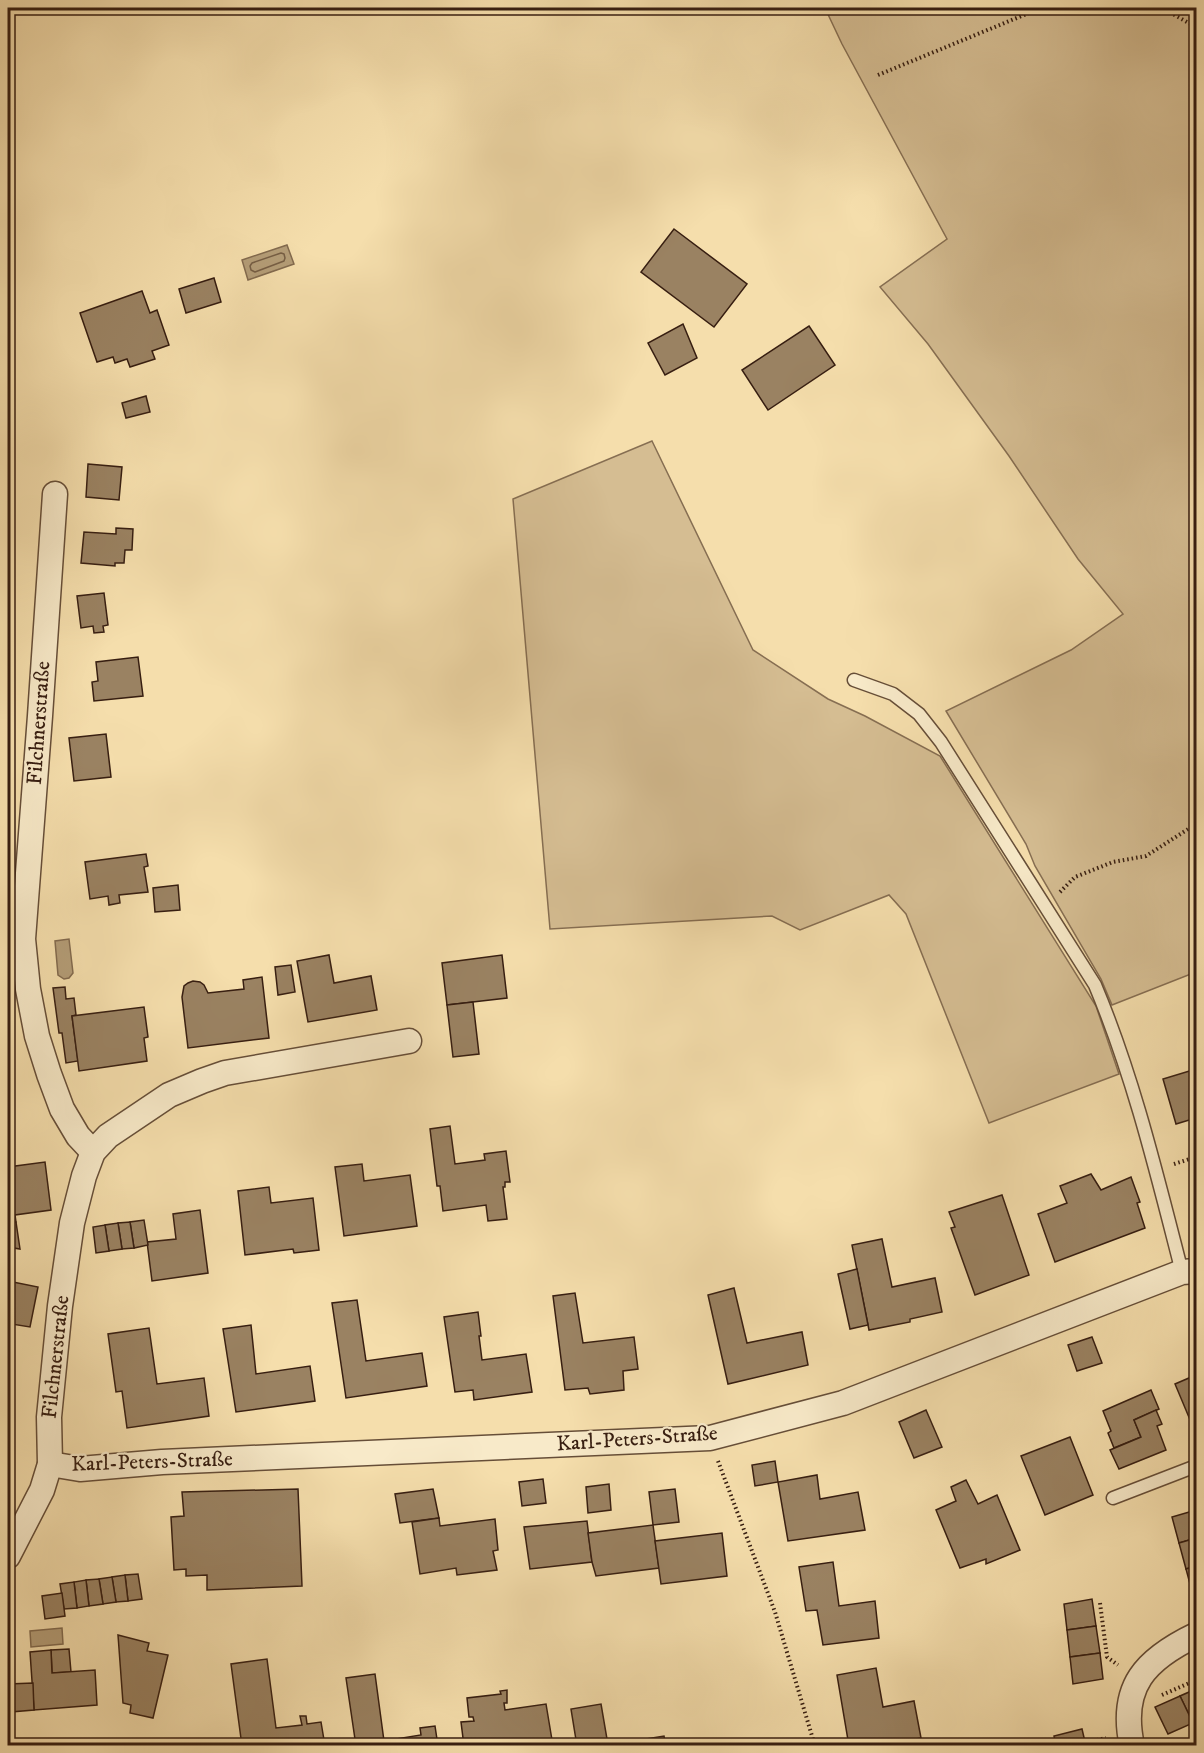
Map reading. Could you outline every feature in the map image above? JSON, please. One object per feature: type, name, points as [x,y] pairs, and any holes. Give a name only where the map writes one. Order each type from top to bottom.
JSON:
[{"type":"street","name":"Filchnerstraße","points":[[55,494],[23,939],[28,989],[37,1036],[49,1074],[62,1109],[78,1136],[93,1152]]},
{"type":"street","name":"Filchnerstraße","points":[[8,1556],[42,1490],[50,1464],[49,1417],[60,1306],[72,1223],[84,1176],[93,1152],[108,1136],[169,1095],[202,1081],[225,1073],[409,1041]]},
{"type":"street","name":"Karl-Peters-Straße","points":[[50,1464],[80,1468],[174,1461],[710,1438],[843,1403],[1189,1272]]},
{"type":"street","points":[[1132,1746],[1128,1715],[1131,1696],[1139,1679],[1154,1660],[1176,1644],[1197,1635]]},
{"type":"lane","points":[[854,680],[893,694],[919,714],[941,742],[1095,985],[1108,1015],[1136,1097],[1189,1272]]},
{"type":"lane","points":[[1113,1498],[1197,1466]]},
{"type":"path","points":[[878,75],[1041,8]]},
{"type":"path","points":[[1162,8],[1197,27]]},
{"type":"path","points":[[1045,907],[1075,877],[1113,862],[1146,856],[1197,824]]},
{"type":"path","points":[[710,1438],[775,1612],[815,1746]]},
{"type":"path","points":[[1100,1603],[1107,1657]]},
{"type":"shaded area","points":[[825,8],[1196,8],[1196,972],[1112,1005],[1101,979],[1035,866],[1026,844],[946,711],[1071,650],[1123,614],[1078,559],[1009,456],[928,344],[880,287],[947,239]]},
{"type":"shaded area","points":[[652,441],[753,650],[828,699],[940,756],[1096,1006],[1119,1074],[989,1123],[906,914],[889,895],[800,930],[772,916],[550,929],[513,499]]},
{"type":"water","points":[[287,245],[294,264],[248,280],[242,260]]},
{"type":"water","points":[[69,939],[73,973],[69,978],[64,979],[58,975],[55,941]]},
{"type":"water","points":[[62,1628],[63,1644],[31,1647],[30,1631]]},
{"type":"building","points":[[674,229],[747,284],[714,327],[641,272]]},
{"type":"building","points":[[214,278],[221,302],[186,313],[179,289]]},
{"type":"building","points":[[142,291],[150,313],[157,310],[169,345],[152,351],[155,359],[130,367],[127,359],[115,363],[113,357],[97,362],[80,313]]},
{"type":"building","points":[[683,324],[697,358],[665,375],[648,343]]},
{"type":"building","points":[[809,326],[835,365],[768,410],[742,370]]},
{"type":"building","points":[[146,396],[150,412],[126,418],[122,403]]},
{"type":"building","points":[[88,464],[122,467],[119,500],[86,497]]},
{"type":"building","points":[[116,528],[133,529],[132,550],[125,550],[124,563],[115,563],[115,566],[81,563],[84,532],[116,534]]},
{"type":"building","points":[[104,593],[108,625],[103,626],[104,632],[94,633],[93,626],[81,628],[77,596]]},
{"type":"building","points":[[138,657],[143,696],[94,701],[92,682],[98,681],[96,662]]},
{"type":"building","points":[[106,734],[111,777],[74,781],[69,738]]},
{"type":"building","points":[[146,854],[148,866],[144,867],[148,892],[119,895],[120,903],[109,905],[108,896],[90,899],[85,862]]},
{"type":"building","points":[[178,885],[180,910],[155,912],[153,888]]},
{"type":"building","points":[[329,955],[334,983],[371,976],[377,1010],[308,1022],[297,961]]},
{"type":"building","points":[[502,955],[507,998],[447,1005],[442,963]]},
{"type":"building","points":[[291,965],[295,992],[278,995],[275,967]]},
{"type":"building","points":[[262,977],[269,1038],[188,1048],[182,997],[184,986],[193,981],[200,982],[208,993],[244,989],[243,980]]},
{"type":"building","points":[[65,987],[66,999],[74,998],[76,1015],[72,1016],[78,1061],[66,1063],[53,988]]},
{"type":"building","points":[[473,1002],[479,1054],[453,1057],[447,1005]]},
{"type":"building","points":[[144,1007],[148,1037],[144,1038],[147,1061],[79,1071],[72,1016]]},
{"type":"building","points":[[1196,1069],[1196,1118],[1176,1124],[1163,1079]]},
{"type":"building","points":[[450,1126],[455,1164],[485,1160],[484,1154],[506,1151],[510,1182],[505,1182],[505,1187],[503,1187],[507,1219],[488,1221],[486,1205],[443,1211],[440,1186],[437,1186],[430,1129]]},
{"type":"building","points":[[45,1162],[51,1210],[15,1215],[16,1222],[8,1223],[8,1167]]},
{"type":"building","points":[[362,1164],[364,1181],[410,1175],[417,1226],[344,1236],[335,1167]]},
{"type":"building","points":[[1091,1174],[1101,1190],[1131,1177],[1140,1202],[1137,1203],[1145,1228],[1055,1262],[1038,1214],[1067,1203],[1060,1186]]},
{"type":"building","points":[[269,1187],[271,1203],[313,1198],[319,1250],[294,1253],[293,1249],[245,1255],[238,1191]]},
{"type":"building","points":[[1002,1195],[1029,1275],[975,1295],[951,1228],[955,1227],[949,1212]]},
{"type":"building","points":[[200,1210],[208,1273],[152,1281],[147,1242],[176,1239],[173,1214]]},
{"type":"building","points":[[144,1220],[148,1245],[134,1248],[130,1222]]},
{"type":"building","points":[[16,1222],[20,1249],[8,1247],[8,1223]]},
{"type":"building","points":[[130,1222],[134,1248],[122,1249],[118,1223]]},
{"type":"building","points":[[118,1223],[122,1249],[109,1251],[105,1225]]},
{"type":"building","points":[[105,1225],[109,1251],[96,1253],[93,1227]]},
{"type":"building","points":[[882,1239],[892,1287],[935,1278],[942,1312],[910,1319],[910,1322],[869,1330],[852,1245]]},
{"type":"building","points":[[857,1269],[868,1325],[850,1329],[838,1274]]},
{"type":"building","points":[[8,1281],[38,1287],[30,1327],[12,1324],[8,1357]]},
{"type":"building","points":[[734,1288],[747,1343],[802,1332],[808,1365],[728,1384],[708,1295]]},
{"type":"building","points":[[575,1293],[583,1343],[634,1337],[638,1369],[623,1371],[624,1390],[590,1394],[588,1388],[565,1390],[553,1296]]},
{"type":"building","points":[[357,1300],[366,1361],[422,1353],[427,1386],[346,1398],[332,1303]]},
{"type":"building","points":[[478,1312],[482,1360],[526,1354],[532,1392],[474,1400],[473,1390],[455,1392],[444,1317]]},
{"type":"building","points":[[251,1325],[256,1374],[310,1366],[315,1401],[236,1412],[223,1329]]},
{"type":"building","points":[[149,1328],[157,1384],[204,1378],[209,1416],[127,1428],[122,1391],[116,1392],[108,1334]]},
{"type":"building","points":[[1092,1337],[1102,1363],[1077,1371],[1068,1345]]},
{"type":"building","points":[[1196,1375],[1196,1434],[1175,1384]]},
{"type":"building","points":[[1151,1390],[1159,1409],[1134,1420],[1141,1437],[1114,1448],[1108,1433],[1111,1431],[1103,1411]]},
{"type":"building","points":[[926,1410],[942,1447],[914,1458],[899,1422]]},
{"type":"building","points":[[1156,1410],[1162,1424],[1157,1426],[1166,1450],[1119,1469],[1110,1450],[1141,1437],[1134,1420]]},
{"type":"building","points":[[1070,1437],[1093,1495],[1045,1515],[1021,1456]]},
{"type":"building","points":[[775,1461],[778,1482],[755,1486],[752,1465]]},
{"type":"building","points":[[817,1475],[820,1499],[858,1492],[865,1530],[788,1541],[778,1482]]},
{"type":"building","points":[[543,1479],[546,1503],[522,1506],[519,1482]]},
{"type":"building","points":[[966,1480],[978,1504],[997,1495],[1020,1550],[986,1564],[986,1559],[960,1568],[936,1510],[956,1501],[951,1487]]},
{"type":"building","points":[[609,1484],[611,1510],[588,1513],[586,1487]]},
{"type":"building","points":[[298,1489],[302,1586],[207,1590],[207,1575],[186,1576],[186,1569],[174,1570],[171,1517],[184,1516],[182,1492]]},
{"type":"building","points":[[433,1489],[439,1518],[400,1523],[395,1494]]},
{"type":"building","points":[[675,1489],[679,1522],[653,1525],[649,1492]]},
{"type":"building","points":[[1196,1510],[1196,1538],[1179,1543],[1172,1517]]},
{"type":"building","points":[[439,1518],[440,1526],[495,1519],[498,1550],[493,1551],[497,1570],[457,1575],[456,1568],[420,1574],[412,1522]]},
{"type":"building","points":[[587,1521],[592,1562],[530,1569],[524,1527]]},
{"type":"building","points":[[653,1525],[659,1568],[596,1576],[588,1533]]},
{"type":"building","points":[[722,1533],[727,1576],[661,1584],[655,1541]]},
{"type":"building","points":[[1196,1538],[1196,1566],[1186,1569],[1179,1543]]},
{"type":"building","points":[[833,1562],[839,1606],[875,1601],[879,1638],[823,1645],[817,1610],[806,1611],[799,1567]]},
{"type":"building","points":[[1196,1566],[1196,1594],[1193,1595],[1186,1569]]},
{"type":"building","points":[[138,1574],[142,1599],[128,1601],[125,1575]]},
{"type":"building","points":[[125,1575],[128,1601],[116,1602],[112,1577]]},
{"type":"building","points":[[112,1577],[116,1602],[103,1604],[99,1579]]},
{"type":"building","points":[[99,1579],[103,1604],[89,1606],[86,1580]]},
{"type":"building","points":[[86,1580],[89,1606],[77,1608],[74,1582]]},
{"type":"building","points":[[74,1582],[77,1608],[64,1609],[60,1584]]},
{"type":"building","points":[[62,1593],[65,1616],[45,1619],[42,1596]]},
{"type":"building","points":[[1092,1599],[1096,1626],[1067,1630],[1064,1604]]},
{"type":"building","points":[[1096,1626],[1100,1653],[1070,1657],[1067,1630]]},
{"type":"building","points":[[118,1635],[149,1643],[147,1651],[168,1655],[153,1718],[130,1713],[131,1705],[123,1703]]},
{"type":"building","points":[[69,1649],[71,1672],[52,1673],[51,1650]]},
{"type":"building","points":[[51,1650],[52,1673],[95,1670],[97,1705],[34,1710],[30,1652]]},
{"type":"building","points":[[1100,1653],[1103,1679],[1073,1684],[1070,1657]]},
{"type":"building","points":[[267,1659],[276,1728],[302,1725],[300,1716],[306,1716],[307,1724],[321,1722],[325,1746],[242,1746],[231,1664]]},
{"type":"building","points":[[876,1668],[883,1707],[914,1701],[921,1738],[879,1746],[849,1746],[837,1675]]},
{"type":"building","points":[[375,1674],[384,1741],[421,1735],[420,1728],[435,1726],[438,1746],[356,1746],[346,1678]]},
{"type":"building","points":[[33,1683],[34,1710],[11,1712],[12,1717],[9,1717],[8,1684]]},
{"type":"building","points":[[1196,1689],[1196,1721],[1193,1723],[1180,1696]]},
{"type":"building","points":[[507,1690],[505,1710],[546,1704],[553,1746],[464,1746],[461,1722],[474,1721],[473,1717],[469,1717],[467,1698],[501,1694],[500,1691]]},
{"type":"building","points":[[1180,1696],[1193,1723],[1168,1734],[1155,1707]]},
{"type":"building","points":[[601,1704],[608,1745],[664,1736],[666,1746],[577,1746],[571,1709]]},
{"type":"building","points":[[1082,1729],[1086,1746],[1056,1746],[1054,1736]]}]
